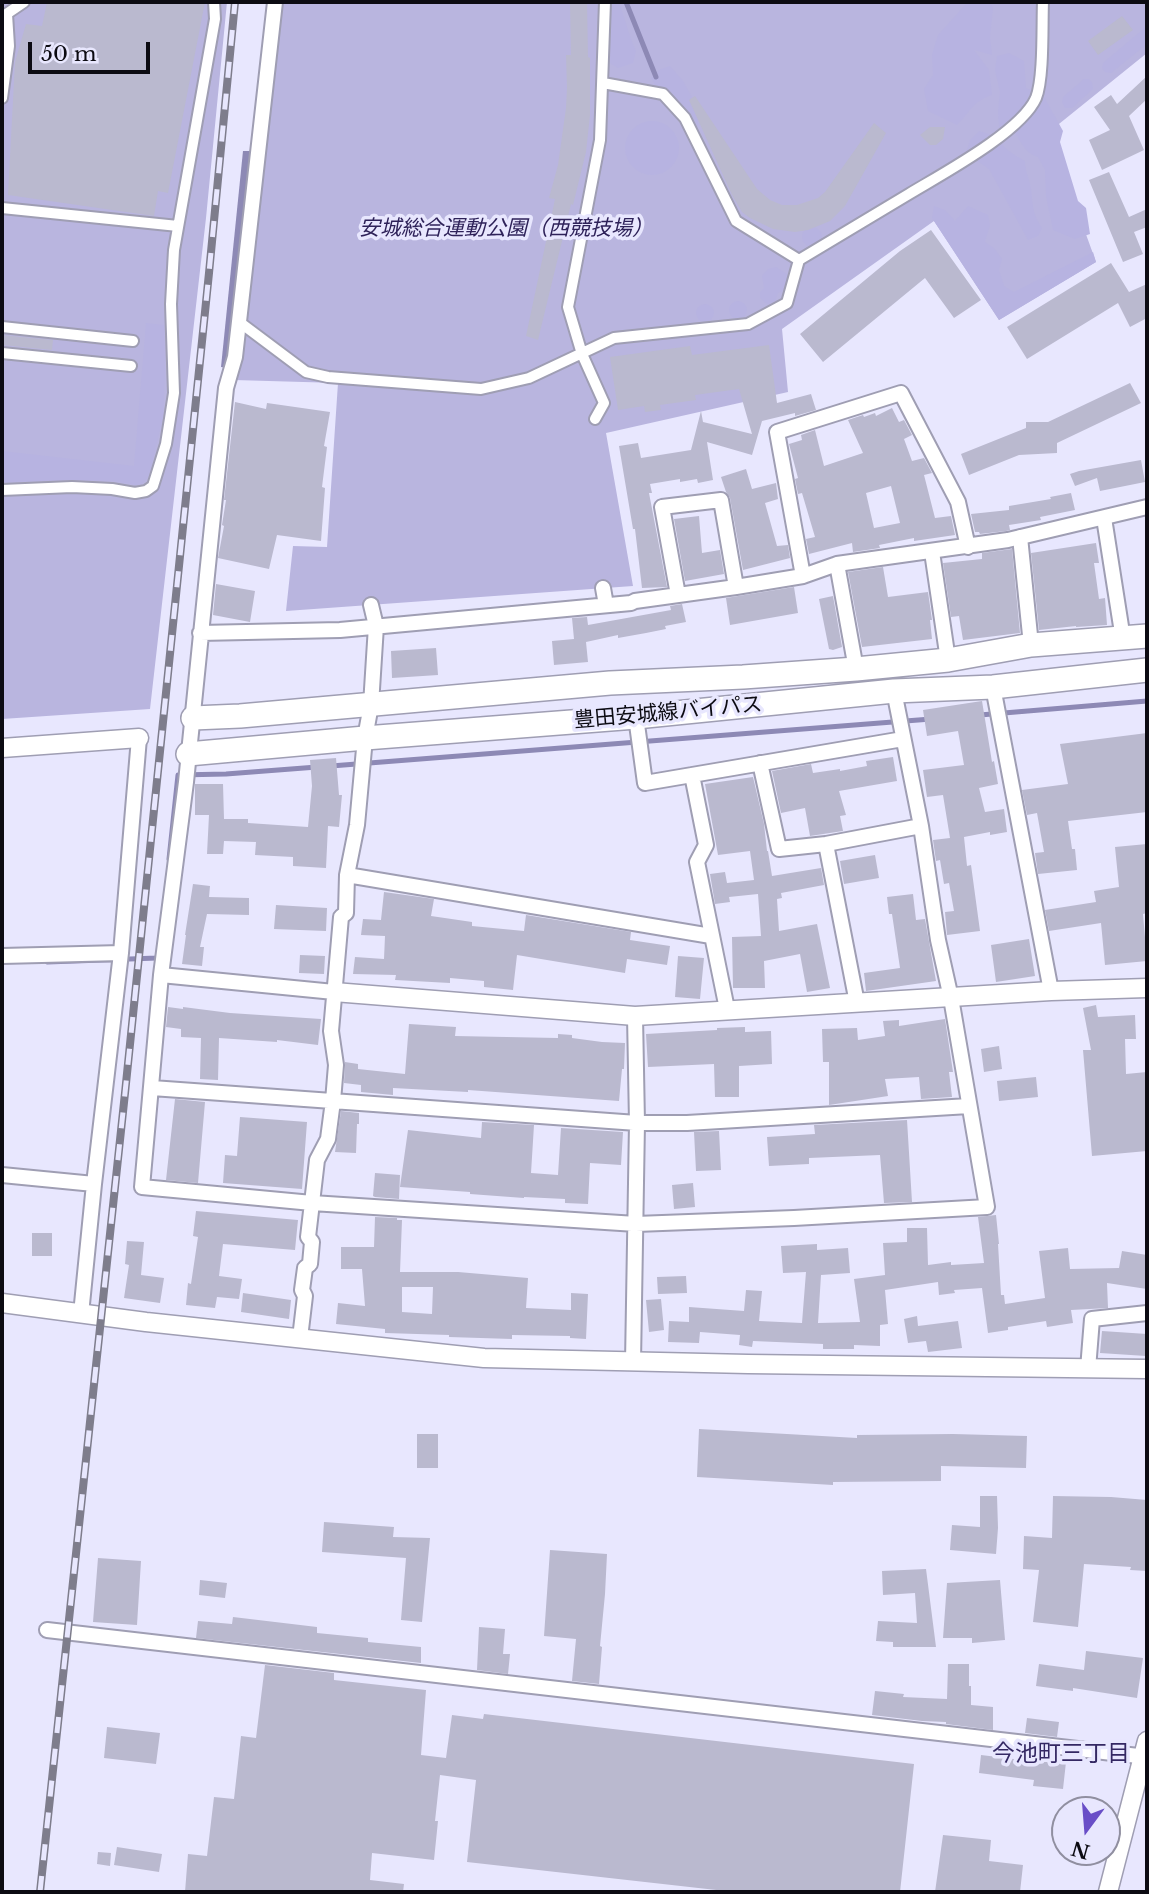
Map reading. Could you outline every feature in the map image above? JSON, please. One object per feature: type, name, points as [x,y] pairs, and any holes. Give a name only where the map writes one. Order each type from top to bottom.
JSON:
[{"type":"main road","name":"豊田安城線バイパス","points":[[193,718],[610,683],[743,677],[856,668],[948,660],[1031,645],[1147,636]]},
{"type":"main road","name":"豊田安城線バイパス","points":[[188,754],[636,717],[894,691],[993,687],[1147,670]]},
{"type":"street","points":[[2,98],[9,46],[4,16],[24,2]]},
{"type":"street","points":[[2,490],[72,487],[112,489],[135,494],[153,486],[166,444],[174,393],[171,304],[174,250],[215,19],[214,2]]},
{"type":"street","points":[[275,2],[234,357],[226,388],[193,718],[161,975],[142,1187],[312,1203],[636,1224],[986,1207],[951,998],[938,940],[921,826],[894,691]]},
{"type":"street","points":[[596,419],[604,403],[582,354],[568,307],[600,140],[605,2]]},
{"type":"street","points":[[242,324],[306,372],[328,377],[481,388],[529,378],[614,338],[748,324],[787,303],[799,260],[979,152],[1024,116],[1037,95],[1040,81],[1043,2]]},
{"type":"street","points":[[603,83],[663,94],[685,118],[736,220],[799,260]]},
{"type":"street","points":[[2,208],[178,226]]},
{"type":"street","points":[[2,327],[133,341]]},
{"type":"street","points":[[2,353],[131,366]]},
{"type":"street","points":[[803,576],[777,432],[901,393],[958,502],[968,547]]},
{"type":"street","points":[[678,595],[662,507],[720,500],[736,587]]},
{"type":"street","points":[[200,633],[340,630],[631,603],[803,576],[837,564],[968,547],[1147,507]]},
{"type":"street","points":[[1104,517],[1123,639]]},
{"type":"street","points":[[1020,537],[1031,645]]},
{"type":"street","points":[[932,552],[948,660]]},
{"type":"street","points":[[837,564],[856,668]]},
{"type":"street","points":[[603,588],[606,605]]},
{"type":"street","points":[[300,1338],[304,1296],[302,1290],[305,1268],[310,1264],[312,1242],[308,1237],[317,1160],[328,1139],[333,1101],[336,1065],[331,1031],[341,917],[346,913],[347,875],[357,825],[365,738],[371,705],[376,626],[371,605]]},
{"type":"street","points":[[993,687],[1051,991]]},
{"type":"street","points":[[636,717],[645,783],[903,739]]},
{"type":"street","points":[[2,748],[139,738],[121,953],[81,1314]]},
{"type":"street","points":[[760,763],[779,849],[826,844],[921,826]]},
{"type":"street","points":[[692,775],[706,845],[697,862],[727,1009]]},
{"type":"street","points":[[826,844],[857,1003]]},
{"type":"street","points":[[347,875],[711,936]]},
{"type":"street","points":[[2,956],[121,953]]},
{"type":"street","points":[[161,975],[635,1016],[1051,991],[1147,988]]},
{"type":"street","points":[[633,1362],[637,1123],[635,1016]]},
{"type":"street","points":[[152,1088],[637,1123],[687,1123],[969,1106]]},
{"type":"street","points":[[2,1175],[94,1184]]},
{"type":"street","points":[[2,1303],[484,1358],[1147,1369]]},
{"type":"street","points":[[1088,1369],[1092,1319],[1147,1313]]},
{"type":"street","points":[[47,1630],[1146,1752],[1108,1892]]},
{"type":"green space","points":[[2,2],[227,2],[206,218],[150,709],[2,719]]},
{"type":"green space","name":"安城総合運動公園（西競技場）","points":[[277,2],[1147,2],[1147,53],[1049,132],[1096,262],[999,320],[934,221],[782,329],[788,392],[606,433],[633,586],[286,611],[293,546],[327,547],[338,383],[234,380]]},
{"type":"shaded area","points":[[609,2],[618,2],[636,51],[633,63],[618,68],[608,62]]},
{"type":"shaded area","points":[[968,2],[990,2],[993,8],[990,37],[992,55],[974,50],[989,70],[992,95],[976,104],[957,125],[928,111],[924,89],[933,75],[932,55],[938,35]]},
{"type":"shaded area","points":[[1147,26],[1147,44],[1111,73],[1105,72],[1103,63]]},
{"type":"shaded area","points":[[1009,53],[1024,61],[1026,88],[1043,95],[1063,131],[1060,142],[1078,201],[1086,208],[1090,234],[1075,239],[1053,230],[1046,196],[1045,170],[1038,157],[1027,150],[1014,131],[999,128],[1000,92],[995,70],[997,56]]},
{"type":"shaded area","points":[[670,66],[683,81],[698,108],[698,131],[687,130],[678,106],[657,88],[651,78],[661,69]]},
{"type":"shaded area","points":[[1084,79],[1092,82],[1093,89],[1072,108],[1065,108],[1063,97]]},
{"type":"shaded area","points":[[657,121],[667,125],[675,133],[679,148],[675,163],[667,171],[647,175],[637,171],[629,163],[625,143],[629,133],[637,125]]},
{"type":"shaded area","points":[[979,131],[993,137],[1025,161],[1034,211],[1042,228],[1038,236],[1028,240],[989,169],[966,153],[970,140]]},
{"type":"shaded area","points":[[243,151],[251,151],[228,368],[221,367]]},
{"type":"shaded area","points":[[934,206],[945,210],[955,221],[968,206],[988,215],[990,225],[985,242],[994,248],[1002,259],[999,270],[1004,286],[1014,292],[1093,252],[1096,262],[999,320],[932,218]]},
{"type":"shaded area","points":[[812,227],[819,230],[822,237],[819,244],[812,247],[805,244],[802,237],[805,230]]},
{"type":"shaded area","points":[[776,267],[787,274],[787,283],[778,293],[775,302],[767,304],[760,298],[760,292],[764,288],[762,276],[768,269]]},
{"type":"shaded area","points":[[738,301],[744,304],[747,310],[744,316],[738,319],[732,316],[729,310],[732,304]]},
{"type":"shaded area","points":[[705,304],[711,307],[714,313],[711,319],[705,322],[699,319],[696,313],[699,307]]},
{"type":"shaded area","points":[[146,323],[164,325],[165,373],[163,417],[149,476],[142,484],[68,480],[2,482],[2,451],[134,466]]},
{"type":"building","points":[[47,2],[205,2],[168,193],[158,191],[154,216],[8,195],[15,62],[26,24],[42,26]]},
{"type":"building","points":[[570,2],[587,2],[590,115],[586,152],[538,340],[526,336],[555,199],[549,198],[558,165],[566,108],[566,55],[571,55]]},
{"type":"building","points":[[1122,16],[1133,30],[1098,55],[1088,41]]},
{"type":"building","points":[[1147,76],[1147,99],[1129,116],[1144,150],[1102,170],[1089,140],[1110,130],[1094,107],[1111,95],[1117,104]]},
{"type":"building","points":[[695,96],[757,189],[770,200],[782,205],[797,205],[818,198],[825,192],[874,123],[886,133],[845,206],[830,221],[795,232],[773,229],[742,212],[732,195],[689,100]]},
{"type":"building","points":[[930,127],[945,127],[943,139],[936,145],[930,145],[920,135]]},
{"type":"building","points":[[1109,172],[1129,217],[1147,209],[1147,227],[1134,232],[1143,254],[1123,262],[1089,180]]},
{"type":"building","points":[[931,230],[981,300],[954,318],[925,278],[823,362],[800,334],[900,251]]},
{"type":"building","points":[[1111,263],[1129,292],[1147,284],[1147,318],[1130,327],[1118,303],[1027,359],[1007,327]]},
{"type":"building","points":[[2,335],[53,340],[52,350],[2,345]]},
{"type":"building","points":[[769,345],[777,403],[811,394],[816,410],[762,421],[752,455],[707,442],[713,480],[698,483],[697,479],[680,482],[680,479],[650,484],[652,493],[649,493],[667,587],[642,588],[635,529],[619,446],[638,443],[641,458],[691,450],[701,411],[703,422],[752,434],[739,389],[695,395],[696,400],[660,405],[661,410],[645,412],[644,406],[618,410],[610,357],[690,346],[692,355]]},
{"type":"building","points":[[1130,383],[1141,403],[1057,443],[1057,453],[1019,455],[969,475],[961,454],[1026,428],[1026,422],[1048,422]]},
{"type":"building","points":[[235,402],[266,409],[267,403],[330,412],[324,446],[327,447],[322,487],[325,488],[321,541],[277,535],[269,569],[218,558],[224,526],[224,500]]},
{"type":"building","points":[[892,408],[899,422],[904,420],[912,435],[904,439],[912,461],[924,458],[932,473],[924,475],[935,518],[951,516],[955,535],[914,541],[914,538],[879,545],[880,548],[853,552],[852,543],[809,554],[806,539],[815,537],[802,493],[798,494],[795,479],[798,478],[789,444],[802,440],[801,435],[815,430],[824,466],[863,453],[848,420],[875,413],[876,416]],"holes":[[[891,486],[900,523],[874,528],[866,493]]]},
{"type":"building","points":[[1141,460],[1145,482],[1100,491],[1097,478],[1075,486],[1070,474],[1079,471]]},
{"type":"building","points":[[746,469],[752,489],[776,483],[778,499],[765,503],[777,546],[788,545],[790,558],[743,570],[730,498],[721,477]]},
{"type":"building","points":[[1071,493],[1075,510],[1040,517],[1041,520],[1009,525],[1010,530],[1006,531],[980,534],[975,532],[971,514],[1009,510],[1009,506]]},
{"type":"building","points":[[699,516],[702,553],[720,550],[724,574],[685,581],[674,519]]},
{"type":"building","points":[[1096,543],[1099,563],[1094,563],[1099,599],[1105,598],[1107,625],[1039,630],[1031,553]]},
{"type":"building","points":[[1012,549],[1020,633],[963,640],[959,616],[951,617],[943,563],[982,559],[982,553]]},
{"type":"building","points":[[883,567],[888,597],[928,592],[932,639],[862,647],[848,572]]},
{"type":"building","points":[[216,584],[255,591],[250,622],[213,615]]},
{"type":"building","points":[[794,587],[798,613],[730,625],[726,598]]},
{"type":"building","points":[[833,596],[842,647],[833,650],[829,649],[819,599]]},
{"type":"building","points":[[682,604],[686,622],[646,633],[618,638],[618,635],[586,642],[588,662],[554,665],[552,641],[574,639],[572,618],[587,617],[588,625],[671,610],[670,606]]},
{"type":"building","points":[[436,648],[438,675],[392,678],[391,651]]},
{"type":"building","points":[[982,701],[998,784],[979,788],[985,812],[1004,809],[1007,832],[964,837],[967,866],[971,865],[980,931],[947,935],[945,912],[954,911],[949,883],[944,884],[940,860],[936,861],[933,840],[950,838],[943,795],[927,797],[923,770],[964,765],[958,731],[927,736],[923,710]]},
{"type":"building","points":[[1147,733],[1147,812],[1068,821],[1077,870],[1038,874],[1035,853],[1044,852],[1037,813],[1027,815],[1022,790],[1068,784],[1060,744]]},
{"type":"building","points":[[893,757],[897,781],[839,791],[846,815],[840,816],[843,831],[810,836],[805,808],[781,813],[772,771],[811,764],[813,773],[840,771],[867,766],[866,761]]},
{"type":"building","points":[[336,758],[339,795],[342,795],[339,827],[328,826],[326,868],[293,866],[293,857],[255,855],[256,842],[224,841],[223,854],[207,854],[209,815],[195,815],[195,784],[223,784],[224,819],[248,819],[248,823],[308,827],[312,786],[310,760]]},
{"type":"building","points":[[753,777],[772,876],[821,868],[824,885],[781,893],[782,898],[777,899],[779,931],[817,924],[830,988],[807,992],[800,954],[764,961],[765,988],[733,988],[732,937],[761,936],[758,894],[729,897],[730,902],[715,904],[710,874],[725,872],[727,883],[754,880],[750,851],[718,855],[705,784]]},
{"type":"building","points":[[1147,844],[1147,913],[1143,914],[1147,961],[1105,965],[1101,923],[1049,931],[1045,910],[1096,902],[1094,891],[1119,887],[1115,847]]},
{"type":"building","points":[[875,855],[879,878],[844,884],[840,861]]},
{"type":"building","points":[[193,884],[210,886],[209,897],[249,898],[249,915],[207,914],[200,947],[204,947],[202,966],[182,964]]},
{"type":"building","points":[[384,892],[434,899],[431,916],[472,922],[472,926],[524,931],[526,915],[631,932],[630,940],[670,946],[667,965],[627,959],[625,973],[517,955],[513,990],[484,987],[484,981],[450,978],[450,983],[395,980],[396,975],[353,974],[355,957],[384,959],[385,936],[361,935],[363,919],[381,920]]},
{"type":"building","points":[[913,894],[916,920],[925,919],[936,981],[866,991],[864,973],[900,968],[887,897]]},
{"type":"building","points":[[276,905],[327,908],[326,931],[274,929]]},
{"type":"building","points":[[1029,939],[1035,976],[996,982],[991,945]]},
{"type":"building","points":[[300,955],[325,956],[324,974],[299,973]]},
{"type":"building","points":[[678,956],[704,958],[700,999],[675,997]]},
{"type":"building","points":[[1096,1005],[1098,1017],[1135,1015],[1136,1039],[1125,1039],[1126,1074],[1147,1072],[1147,1151],[1092,1156],[1083,1050],[1091,1050],[1083,1008]]},
{"type":"building","points":[[168,1007],[321,1019],[318,1045],[219,1038],[218,1080],[200,1079],[201,1038],[181,1037],[181,1029],[166,1027]]},
{"type":"building","points":[[945,1019],[953,1072],[949,1072],[952,1097],[921,1099],[919,1077],[885,1079],[888,1096],[829,1105],[829,1062],[823,1062],[822,1029],[857,1028],[858,1040],[885,1036],[883,1021],[899,1020],[899,1026]]},
{"type":"building","points":[[409,1024],[456,1027],[455,1036],[558,1038],[558,1034],[572,1035],[572,1038],[625,1043],[619,1101],[468,1090],[393,1088],[393,1095],[361,1092],[361,1085],[344,1083],[345,1062],[358,1064],[358,1069],[405,1074]]},
{"type":"building","points":[[745,1027],[745,1032],[771,1031],[772,1064],[739,1066],[739,1097],[715,1097],[714,1064],[648,1067],[646,1034]]},
{"type":"building","points":[[999,1046],[1002,1069],[984,1072],[981,1049]]},
{"type":"building","points":[[1036,1077],[1038,1097],[999,1101],[997,1081]]},
{"type":"building","points":[[175,1099],[205,1102],[198,1183],[166,1180]]},
{"type":"building","points":[[341,1111],[359,1113],[356,1153],[335,1152]]},
{"type":"building","points":[[240,1117],[307,1122],[302,1189],[223,1183],[225,1155],[237,1156]]},
{"type":"building","points":[[907,1120],[912,1202],[884,1203],[880,1155],[809,1158],[809,1164],[769,1166],[767,1137],[815,1134],[814,1125]]},
{"type":"building","points":[[482,1122],[534,1125],[531,1173],[558,1175],[561,1128],[623,1132],[621,1165],[590,1163],[588,1204],[565,1203],[565,1199],[400,1187],[408,1130],[481,1138]]},
{"type":"building","points":[[719,1131],[721,1170],[696,1171],[694,1132]]},
{"type":"building","points":[[375,1173],[400,1175],[399,1199],[373,1196]]},
{"type":"building","points":[[693,1183],[695,1207],[674,1209],[672,1185]]},
{"type":"building","points":[[196,1211],[298,1220],[295,1250],[223,1244],[219,1276],[242,1279],[239,1299],[217,1297],[215,1308],[186,1305],[198,1237],[193,1236]]},
{"type":"building","points":[[996,1215],[1001,1295],[1004,1295],[1005,1304],[1045,1298],[1039,1251],[1068,1248],[1070,1269],[1119,1268],[1122,1251],[1147,1255],[1147,1289],[1107,1283],[1108,1308],[1071,1310],[1073,1323],[1047,1327],[1046,1321],[988,1333],[982,1288],[954,1290],[955,1293],[939,1295],[938,1282],[885,1290],[888,1324],[880,1325],[880,1346],[854,1345],[854,1349],[823,1349],[823,1344],[753,1341],[752,1347],[739,1345],[740,1335],[700,1332],[699,1343],[668,1342],[669,1321],[689,1322],[689,1307],[744,1311],[746,1290],[762,1291],[759,1321],[802,1323],[806,1272],[783,1273],[781,1246],[817,1244],[817,1250],[848,1248],[850,1273],[821,1275],[818,1323],[860,1322],[854,1279],[885,1275],[883,1243],[907,1242],[907,1228],[927,1228],[928,1265],[951,1262],[951,1265],[984,1263],[978,1217]]},
{"type":"building","points":[[375,1217],[397,1218],[402,1220],[400,1272],[458,1272],[528,1278],[526,1308],[571,1310],[571,1293],[588,1294],[586,1339],[570,1336],[512,1335],[512,1339],[449,1337],[385,1333],[385,1329],[336,1324],[338,1303],[365,1306],[362,1269],[341,1269],[341,1247],[374,1247]],"holes":[[[402,1287],[433,1287],[432,1314],[402,1312]]]},
{"type":"building","points":[[32,1233],[52,1233],[52,1256],[32,1256]]},
{"type":"building","points":[[127,1241],[144,1242],[141,1275],[164,1278],[160,1303],[124,1298],[129,1265],[125,1264]]},
{"type":"building","points":[[686,1276],[687,1293],[658,1294],[657,1277]]},
{"type":"building","points":[[243,1293],[291,1300],[289,1319],[241,1312]]},
{"type":"building","points":[[661,1299],[664,1330],[649,1332],[646,1300]]},
{"type":"building","points":[[917,1316],[918,1326],[958,1321],[962,1348],[928,1352],[926,1341],[908,1343],[904,1319]]},
{"type":"building","points":[[1102,1331],[1147,1334],[1146,1356],[1100,1353]]},
{"type":"building","points":[[699,1429],[857,1438],[857,1435],[1027,1436],[1026,1468],[941,1466],[941,1481],[833,1482],[833,1485],[697,1477]]},
{"type":"building","points":[[417,1434],[438,1434],[438,1468],[417,1468]]},
{"type":"building","points":[[980,1496],[997,1496],[996,1554],[950,1550],[952,1525],[980,1527]]},
{"type":"building","points":[[1053,1496],[1147,1500],[1147,1571],[1130,1570],[1131,1567],[1084,1564],[1078,1627],[1033,1622],[1039,1570],[1023,1569],[1024,1536],[1052,1538]]},
{"type":"building","points":[[324,1522],[394,1527],[393,1537],[430,1538],[422,1622],[401,1620],[406,1558],[322,1552]]},
{"type":"building","points":[[550,1550],[607,1554],[599,1684],[572,1681],[576,1639],[544,1636]]},
{"type":"building","points":[[98,1558],[141,1561],[137,1625],[93,1622]]},
{"type":"building","points":[[926,1569],[936,1647],[893,1647],[893,1642],[876,1641],[878,1621],[917,1623],[915,1593],[883,1595],[882,1571]]},
{"type":"building","points":[[200,1580],[227,1583],[225,1598],[199,1595]]},
{"type":"building","points":[[1000,1580],[1005,1640],[972,1643],[972,1638],[943,1638],[947,1583]]},
{"type":"building","points":[[233,1617],[317,1627],[317,1633],[368,1638],[368,1642],[421,1647],[421,1663],[196,1638],[198,1621],[232,1624]]},
{"type":"building","points":[[479,1627],[505,1629],[503,1654],[510,1654],[508,1674],[477,1670]]},
{"type":"building","points":[[1086,1651],[1143,1658],[1137,1698],[1073,1688],[1073,1691],[1036,1686],[1039,1664],[1084,1670]]},
{"type":"building","points":[[948,1664],[969,1664],[971,1705],[993,1707],[993,1730],[946,1722],[872,1715],[875,1691],[904,1694],[903,1697],[947,1699]]},
{"type":"building","points":[[265,1665],[334,1673],[334,1680],[426,1690],[421,1755],[446,1758],[452,1715],[483,1719],[484,1714],[914,1764],[900,1892],[734,1892],[467,1862],[476,1780],[440,1775],[434,1860],[372,1853],[370,1880],[404,1884],[403,1892],[185,1892],[188,1854],[207,1856],[214,1797],[234,1799],[241,1736],[256,1738]]},
{"type":"building","points":[[1027,1718],[1059,1722],[1057,1737],[1025,1733]]},
{"type":"building","points":[[107,1727],[160,1733],[156,1764],[104,1758]]},
{"type":"building","points":[[1023,1752],[1055,1756],[1055,1761],[1066,1762],[1063,1789],[1033,1786],[1034,1780],[979,1773],[981,1755],[1022,1760]]},
{"type":"building","points":[[943,1835],[991,1840],[989,1861],[1023,1865],[1020,1892],[935,1892]]},
{"type":"building","points":[[117,1847],[162,1854],[159,1872],[114,1865]]},
{"type":"building","points":[[98,1852],[111,1853],[110,1866],[97,1864]]},
{"type":"waterway","points":[[626,2],[656,77]]},
{"type":"waterway","points":[[980,715],[1147,701]]},
{"type":"waterway","points":[[331,766],[931,719]]},
{"type":"waterway","points":[[169,859],[178,775],[317,767]]},
{"type":"waterway","points":[[47,962],[157,958],[158,952]]},
{"type":"railway","points":[[40,1892],[125,1093],[235,2]]},
{"type":"district","name":"今池町三丁目","points":[[1061,1755]]}]
